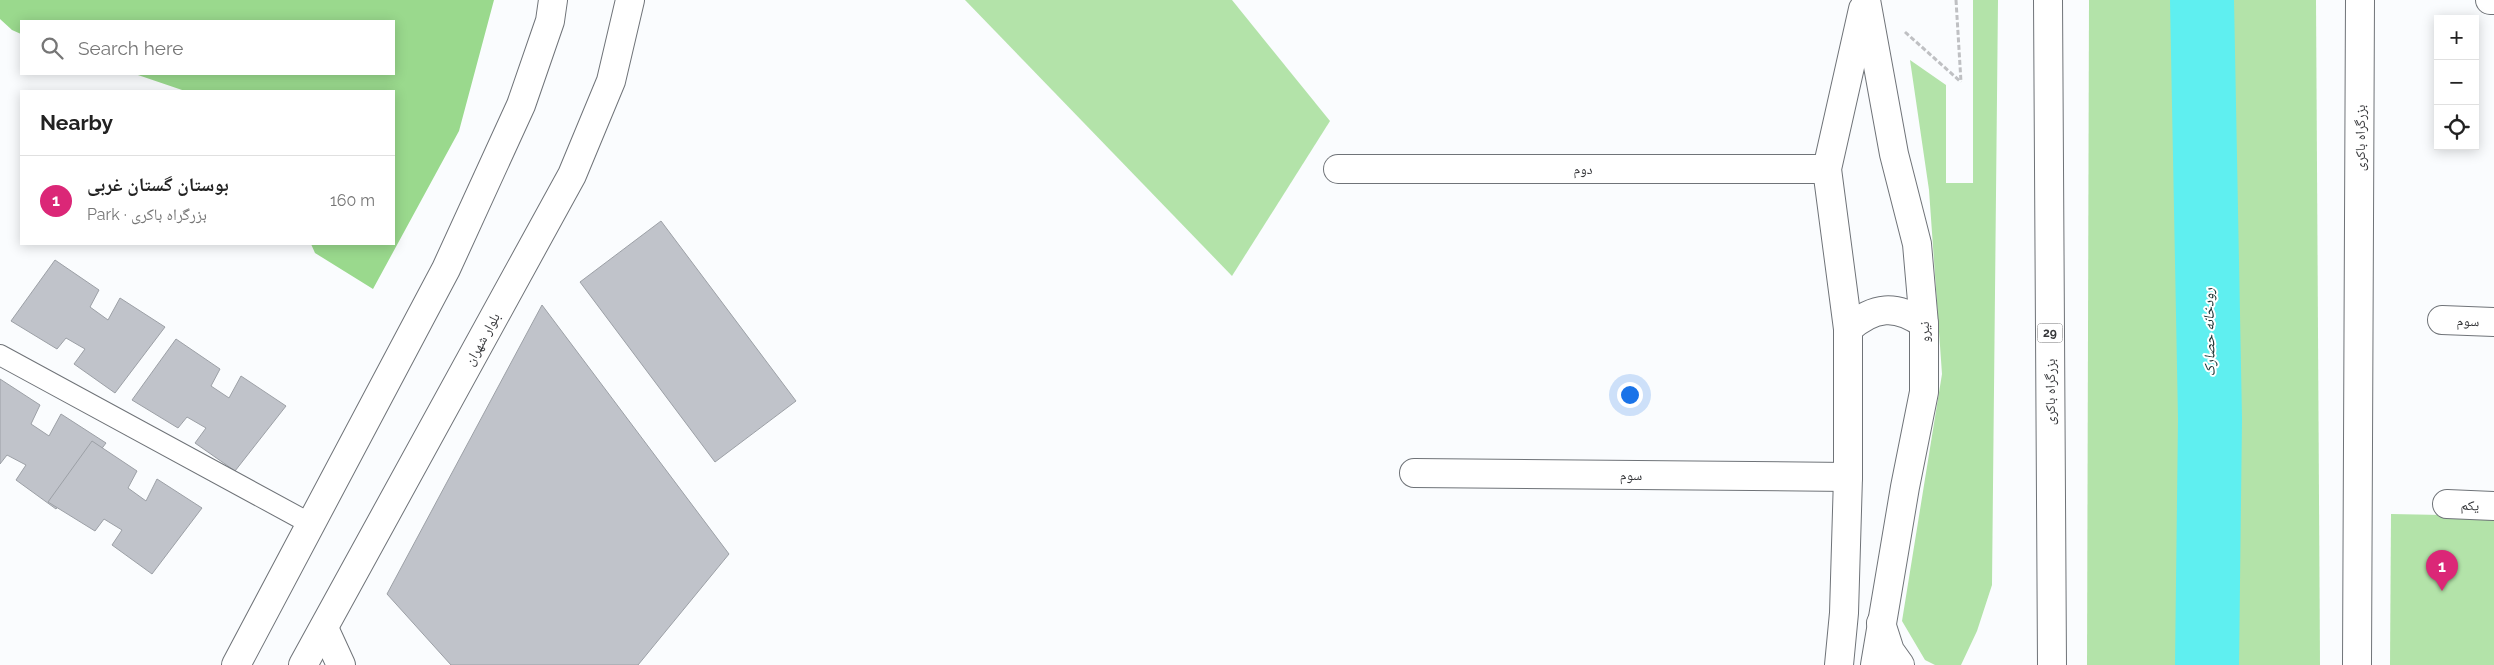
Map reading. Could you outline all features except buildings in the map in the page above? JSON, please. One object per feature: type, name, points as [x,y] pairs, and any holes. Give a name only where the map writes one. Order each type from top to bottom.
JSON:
[{"type":"main road","points":[[236,665],[454,251],[521,105],[550,21],[553,0]]},
{"type":"main road","name":"بلوار شهران","points":[[303,665],[572,174],[611,81],[630,0]]},
{"type":"main road","name":"نیرو","points":[[1839,665],[1844,614],[1848,477],[1848,329],[1827,169],[1866,0]]},
{"type":"main road","name":"نیرو","points":[[1866,0],[1894,154],[1916,244],[1924,324],[1924,392],[1881,623],[1875,665]]},
{"type":"main road","name":"بزرگراه باکری","points":[[2047,658],[2048,0]]},
{"type":"main road","name":"بزرگراه باکری","points":[[2357,665],[2360,0]]},
{"type":"main road","name":"دوم","points":[[1338,169],[1827,169]]},
{"type":"main road","points":[[1848,329],[1861,318],[1876,311],[1885,310],[1910,314],[1924,324]]},
{"type":"main road","name":"سوم","points":[[2442,320],[2494,322]]},
{"type":"main road","name":"سوم","points":[[1414,473],[1848,477]]},
{"type":"main road","name":"یکم","points":[[2447,504],[2494,506]]},
{"type":"main road","points":[[1881,623],[1890,651],[1900,665]]},
{"type":"main road","points":[[324,628],[341,665]]},
{"type":"lane","points":[[0,355],[311,524]]},
{"type":"path","points":[[1904,31],[1961,82],[1956,0]]},
{"type":"green space","points":[[0,0],[494,0],[459,131],[373,289],[315,253],[311,245],[395,245],[395,90],[182,90],[138,75],[395,75],[395,20],[20,20],[20,34],[12,30],[0,19]]},
{"type":"green space","points":[[965,0],[1232,0],[1330,121],[1232,276]]},
{"type":"green space","points":[[1973,0],[1998,0],[1992,585],[1977,631],[1961,665],[1935,665],[1925,660],[1902,621],[1942,374],[1929,190],[1910,60],[1946,85],[1946,183],[1973,183]]},
{"type":"green space","points":[[2089,0],[2316,0],[2320,665],[2087,665]]},
{"type":"green space","points":[[2391,514],[2494,516],[2494,665],[2390,665]]},
{"type":"waterway","name":"رودخانه حصارک","points":[[2202,0],[2210,419],[2207,665]]},
{"type":"place","name":"بوستان گستان غربی","points":[[2442,591]]}]
